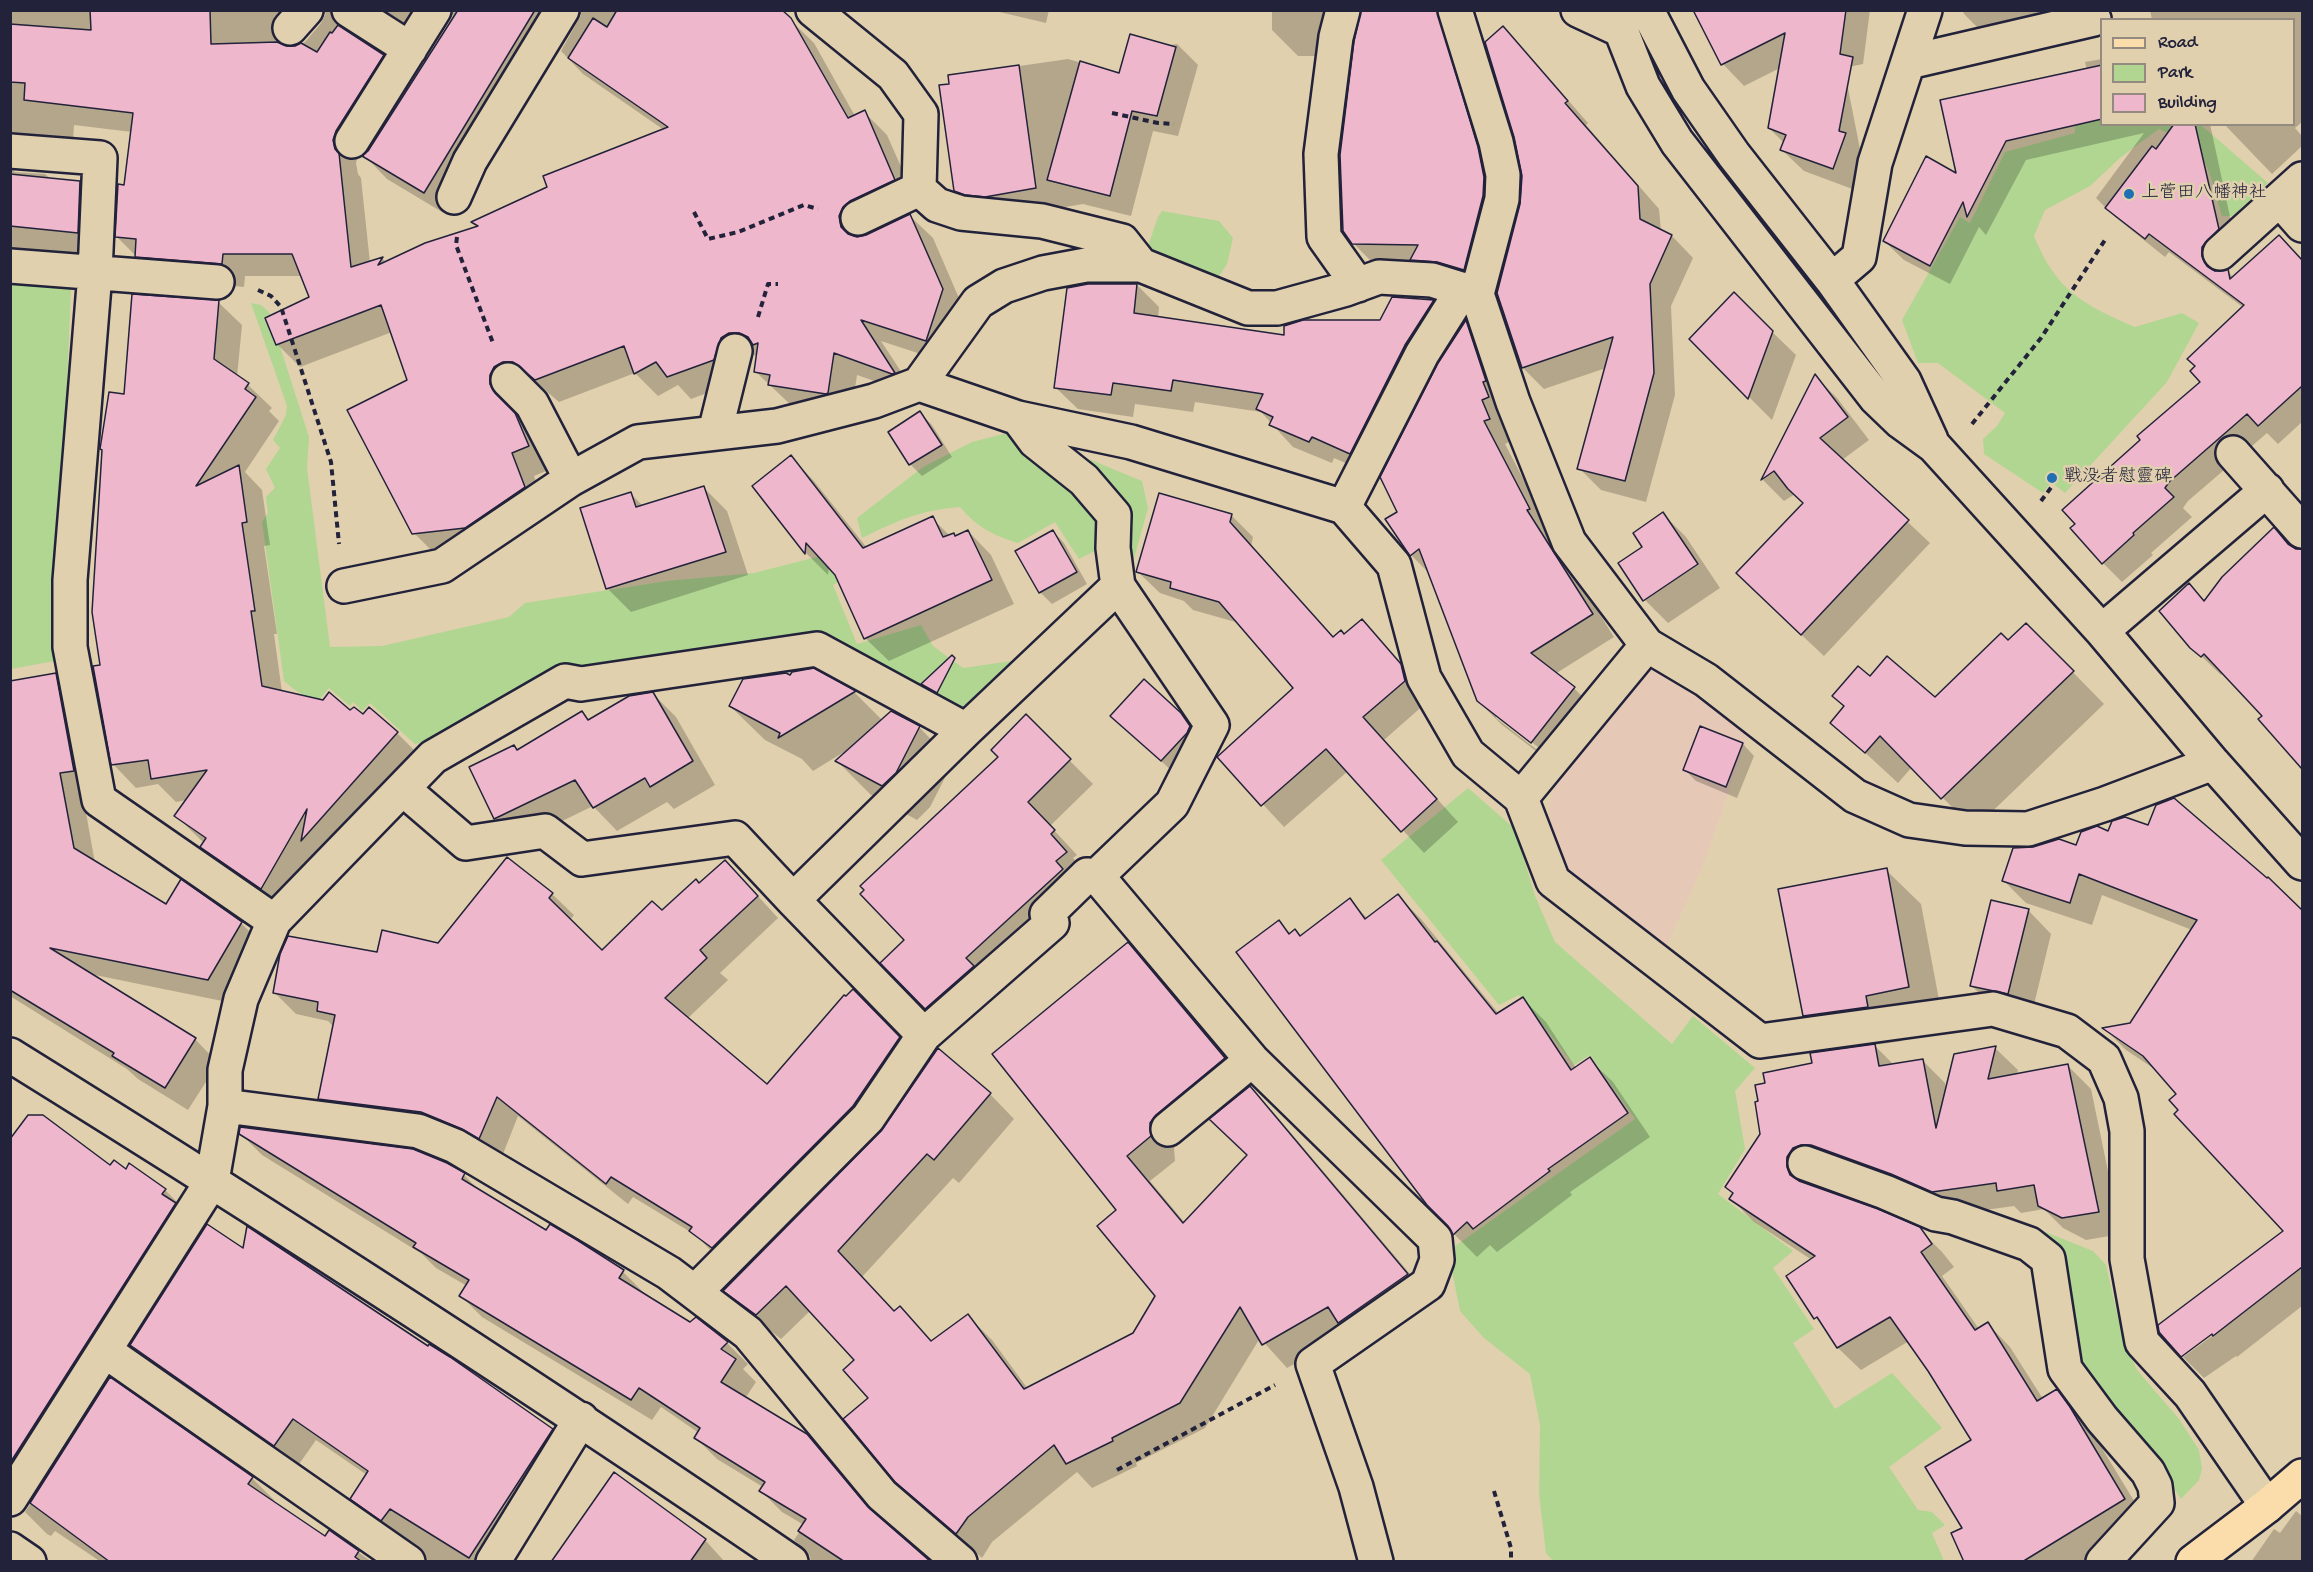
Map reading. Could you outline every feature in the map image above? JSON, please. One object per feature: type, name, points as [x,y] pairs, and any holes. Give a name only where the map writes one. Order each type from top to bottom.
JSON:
[{"type":"main road","points":[[2193,1562],[2267,1506],[2302,1476]]},
{"type":"street","points":[[349,10],[410,49]]},
{"type":"street","points":[[352,141],[434,10]]},
{"type":"street","points":[[454,197],[470,160],[562,10]]},
{"type":"street","points":[[813,10],[893,75],[921,114],[919,189],[937,205],[961,213],[1042,221],[1122,241],[1141,265]]},
{"type":"street","points":[[1343,10],[1336,37],[1321,154],[1324,237],[1358,285]]},
{"type":"street","points":[[1344,507],[1422,354],[1470,292],[1502,199],[1503,175],[1496,142],[1455,10]]},
{"type":"street","points":[[1578,10],[1622,20],[1643,86],[1677,142],[1876,398],[1901,422],[1934,446],[2102,631],[2302,863]]},
{"type":"street","points":[[1647,10],[1688,90],[1734,155],[1832,280],[1904,381],[1934,446]]},
{"type":"street","points":[[1832,280],[1859,257],[1875,163],[1925,10]]},
{"type":"street","points":[[1909,62],[2094,19]]},
{"type":"street","points":[[10,151],[100,158],[95,273],[69,579],[70,647],[99,800],[274,921]]},
{"type":"street","points":[[858,218],[919,189]]},
{"type":"street","points":[[2220,253],[2291,190],[2302,225]]},
{"type":"street","points":[[344,586],[442,566],[571,479],[638,442],[777,426],[874,401],[919,384],[978,302],[1004,286],[1043,273],[1086,265],[1141,265],[1248,308],[1276,308],[1379,278],[1431,280],[1470,292]]},
{"type":"street","points":[[10,266],[217,282]]},
{"type":"street","points":[[1470,292],[1569,542],[1647,645],[1706,680],[1855,796],[1909,820],[1965,828],[2028,829],[2105,804],[2214,763]]},
{"type":"street","points":[[715,432],[735,351]]},
{"type":"street","points":[[508,380],[532,404],[571,479]]},
{"type":"street","points":[[919,384],[1018,418],[1131,442],[1344,507],[1394,565],[1424,678],[1468,754],[1521,798],[1553,881],[1760,1041],[1993,1009],[2067,1031],[2104,1059],[2121,1098],[2127,1131],[2127,1259],[2142,1342],[2190,1394],[2267,1506]]},
{"type":"street","points":[[1018,418],[1035,441],[1084,480],[1114,515],[1113,548],[1118,586],[1212,725],[1172,804],[1097,876]]},
{"type":"street","points":[[2233,453],[2302,531]]},
{"type":"street","points":[[2102,631],[2267,490]]},
{"type":"street","points":[[793,900],[966,730],[1118,586]]},
{"type":"street","points":[[1521,798],[1647,645]]},
{"type":"street","points":[[10,1499],[212,1181],[225,1106],[225,1070],[241,999],[274,921],[433,757],[565,681],[582,684],[817,649],[966,730]]},
{"type":"street","points":[[403,789],[466,843],[545,831],[582,860],[735,838],[924,1035]]},
{"type":"street","points":[[695,1292],[868,1118],[924,1035],[1052,923],[1047,914],[1087,875],[1097,876],[1252,1060],[1435,1239],[1437,1260],[1428,1284],[1312,1364],[1356,1487],[1376,1562]]},
{"type":"street","points":[[1168,1129],[1252,1060]]},
{"type":"street","points":[[14,1064],[212,1181],[581,1419],[791,1562]]},
{"type":"street","points":[[225,1106],[418,1131],[455,1146],[669,1274],[748,1333],[882,1494],[960,1562]]},
{"type":"street","points":[[1805,1163],[1885,1192],[1936,1214],[1953,1217],[2029,1244],[2048,1259],[2065,1369],[2102,1419],[2148,1472],[2155,1486],[2157,1503],[2103,1562]]},
{"type":"street","points":[[105,1351],[408,1562]]},
{"type":"street","points":[[493,1562],[581,1419]]},
{"type":"street","points":[[10,1549],[29,1562]]},
{"type":"path","points":[[1112,113],[1158,123],[1174,124]]},
{"type":"path","points":[[694,212],[708,238],[738,232],[804,205],[858,218]]},
{"type":"path","points":[[1966,431],[2042,338],[2105,240]]},
{"type":"path","points":[[468,278],[508,380]]},
{"type":"path","points":[[263,291],[281,307],[331,462],[339,551]]},
{"type":"path","points":[[2040,502],[2054,485]]},
{"type":"path","points":[[1117,1470],[1312,1364]]},
{"type":"path","points":[[1494,1491],[1511,1548],[1510,1562]]},
{"type":"shaded area","points":[[1649,661],[1673,664],[1750,730],[1704,863],[1666,947],[1570,872],[1550,824],[1549,807],[1556,783]]},
{"type":"green space","points":[[2100,107],[2100,126],[2202,126],[2268,183],[2233,216],[2222,216],[2209,172],[2198,153],[2176,137],[2159,129],[2121,157],[2090,186],[2045,210],[2034,236],[2043,255],[2062,283],[2086,303],[2135,327],[2182,313],[2199,323],[2167,382],[2065,493],[2051,482],[2043,493],[1984,454],[1983,439],[1997,426],[2005,413],[1938,363],[1918,363],[1902,320],[1960,217],[1970,223],[2005,152],[2075,133],[2074,115]]},
{"type":"green space","points":[[1162,211],[1219,221],[1233,238],[1227,264],[1216,281],[1156,258],[1150,250],[1149,243]]},
{"type":"green space","points":[[11,284],[71,289],[55,661],[11,669]]},
{"type":"green space","points":[[251,303],[261,305],[269,312],[309,437],[307,468],[330,647],[382,646],[509,617],[525,603],[667,581],[754,573],[844,550],[851,575],[833,585],[857,644],[921,625],[933,646],[963,668],[1026,659],[965,715],[818,638],[584,680],[447,737],[415,744],[370,703],[362,711],[353,702],[350,706],[329,688],[317,702],[284,681],[262,522],[268,513],[266,497],[275,488],[266,469],[280,448],[273,440],[286,415],[287,406]]},
{"type":"green space","points":[[1007,433],[1091,460],[1142,481],[1148,508],[1133,562],[1097,550],[1079,559],[1055,522],[1018,543],[986,530],[960,507],[909,517],[862,538],[857,518],[923,467],[972,442]]},
{"type":"green space","points":[[1468,788],[1515,829],[1535,896],[1555,942],[1672,1044],[1693,1016],[1755,1068],[1735,1091],[1745,1149],[1718,1194],[1793,1251],[1773,1268],[1814,1329],[1793,1343],[1835,1409],[1892,1373],[1942,1428],[1889,1467],[1918,1510],[1932,1512],[1945,1525],[1932,1533],[1944,1561],[1553,1561],[1546,1553],[1539,1494],[1540,1425],[1530,1374],[1484,1338],[1460,1311],[1448,1251],[1635,1119],[1590,1055],[1574,1065],[1519,995],[1499,1005],[1381,860]]},
{"type":"green space","points":[[1993,1211],[2093,1251],[2106,1265],[2123,1340],[2137,1370],[2179,1419],[2199,1450],[2202,1469],[2199,1480],[2181,1499],[2153,1456],[2083,1378],[2060,1260],[1988,1221]]},
{"type":"building","points":[[90,10],[210,10],[211,44],[277,42],[295,46],[301,43],[317,52],[330,32],[332,33],[338,25],[384,55],[336,131],[333,140],[335,149],[339,153],[351,267],[383,257],[378,265],[425,243],[478,226],[471,222],[547,187],[543,176],[668,127],[568,58],[593,18],[607,27],[617,10],[782,10],[791,18],[848,118],[865,110],[895,180],[850,201],[843,207],[839,216],[841,227],[848,234],[857,237],[910,214],[943,289],[926,341],[861,320],[895,373],[892,374],[834,353],[826,394],[768,385],[770,375],[754,372],[758,343],[753,345],[748,337],[739,333],[729,333],[721,338],[714,360],[667,377],[656,362],[634,374],[624,346],[535,380],[513,362],[503,362],[494,367],[490,375],[490,384],[495,393],[515,413],[529,446],[512,453],[525,487],[465,528],[412,534],[347,410],[407,380],[381,305],[276,345],[265,318],[309,297],[292,254],[223,254],[222,264],[135,257],[136,239],[115,237],[118,184],[124,185],[133,113],[24,100],[25,83],[10,82],[10,24],[91,30]]},
{"type":"building","points":[[458,10],[535,10],[424,193],[362,156],[368,151]]},
{"type":"building","points":[[1361,10],[1437,10],[1478,147],[1484,177],[1483,196],[1464,270],[1437,262],[1410,260],[1418,245],[1352,244],[1343,231],[1340,155],[1354,41]]},
{"type":"building","points":[[1693,10],[1846,10],[1840,54],[1853,57],[1839,131],[1846,133],[1833,169],[1780,150],[1786,135],[1768,128],[1785,33],[1721,65]]},
{"type":"building","points":[[1503,26],[1568,101],[1565,103],[1638,186],[1640,219],[1672,235],[1650,284],[1654,373],[1625,481],[1577,469],[1613,337],[1522,368],[1497,293],[1520,204],[1522,176],[1514,137],[1485,42]]},
{"type":"building","points":[[1130,34],[1176,47],[1157,116],[1132,111],[1110,196],[1047,180],[1080,61],[1119,73]]},
{"type":"building","points":[[1019,65],[1036,188],[985,197],[965,195],[954,191],[939,85],[949,84],[948,75]]},
{"type":"building","points":[[2100,65],[2100,119],[2006,141],[1967,217],[1963,202],[1930,266],[1883,241],[1926,156],[1956,173],[1940,100]]},
{"type":"building","points":[[2173,126],[2195,126],[2219,229],[2202,247],[2202,256],[2207,266],[2215,271],[2228,269],[2230,279],[2279,235],[2302,260],[2302,386],[2258,426],[2247,414],[2169,482],[2165,488],[2174,497],[2102,564],[2070,528],[2075,524],[2062,510],[2140,440],[2137,436],[2200,382],[2190,371],[2195,366],[2187,359],[2244,305],[2149,234],[2145,239],[2105,208],[2152,146],[2156,149]]},
{"type":"building","points":[[10,174],[80,181],[78,233],[10,226]]},
{"type":"building","points":[[1088,284],[1137,284],[1134,313],[1284,335],[1284,326],[1303,320],[1380,320],[1392,297],[1434,300],[1405,345],[1350,454],[1312,437],[1309,442],[1269,425],[1273,417],[1256,409],[1263,394],[1173,380],[1171,391],[1113,383],[1111,395],[1054,388],[1067,288]]},
{"type":"building","points":[[1734,292],[1773,331],[1748,399],[1689,339]]},
{"type":"building","points":[[132,294],[219,300],[214,359],[249,383],[245,389],[256,397],[196,486],[239,465],[247,522],[242,523],[255,611],[251,611],[262,686],[323,700],[329,692],[350,710],[354,707],[363,714],[369,707],[398,732],[301,841],[307,809],[261,889],[200,847],[206,838],[174,816],[207,770],[151,779],[148,760],[111,765],[93,666],[100,665],[92,612],[102,450],[100,449],[109,392],[124,394]]},
{"type":"building","points":[[1466,320],[1489,397],[1482,400],[1490,419],[1484,421],[1530,509],[1527,510],[1593,614],[1531,653],[1575,687],[1531,743],[1477,701],[1419,549],[1410,556],[1385,519],[1397,512],[1380,477],[1438,363]]},
{"type":"building","points":[[1815,374],[1848,417],[1820,438],[1909,520],[1801,635],[1736,573],[1803,503],[1774,471],[1761,480]]},
{"type":"building","points":[[920,411],[942,445],[909,465],[888,432]]},
{"type":"building","points":[[791,455],[863,548],[933,516],[943,537],[954,533],[955,536],[968,530],[992,580],[864,639],[835,575],[806,543],[805,554],[752,486]]},
{"type":"building","points":[[704,486],[726,552],[606,589],[580,508],[631,492],[636,507]]},
{"type":"building","points":[[1159,493],[1232,514],[1230,522],[1333,637],[1341,630],[1344,634],[1362,619],[1401,664],[1405,681],[1363,717],[1437,799],[1401,832],[1326,749],[1261,806],[1217,757],[1293,688],[1219,602],[1170,588],[1171,582],[1136,572]]},
{"type":"building","points":[[1663,512],[1698,564],[1643,601],[1618,563],[1642,547],[1633,533]]},
{"type":"building","points":[[2274,527],[2288,544],[2296,549],[2302,549],[2302,769],[2258,719],[2262,716],[2204,654],[2201,657],[2190,648],[2159,611],[2189,583],[2204,601],[2222,577]]},
{"type":"building","points":[[1053,530],[1077,572],[1039,593],[1015,551]]},
{"type":"building","points":[[2026,623],[2074,671],[1941,799],[1880,736],[1865,753],[1830,723],[1844,706],[1832,696],[1858,666],[1870,676],[1887,656],[1935,697],[2001,633],[2008,640]]},
{"type":"building","points":[[952,655],[955,658],[937,693],[921,684]]},
{"type":"building","points":[[814,668],[856,691],[778,738],[780,733],[729,706],[743,679],[786,673],[790,675],[792,672]]},
{"type":"building","points":[[56,673],[74,771],[60,773],[74,848],[166,904],[181,879],[242,922],[208,980],[50,948],[196,1038],[165,1088],[112,1056],[114,1053],[10,990],[10,681]]},
{"type":"building","points":[[1144,679],[1181,713],[1190,726],[1187,733],[1161,761],[1110,716]]},
{"type":"building","points":[[653,692],[693,761],[650,787],[645,778],[593,808],[575,780],[494,819],[469,767],[514,745],[517,750],[582,711],[588,720],[629,696]]},
{"type":"building","points":[[891,711],[920,726],[896,773],[882,786],[835,761]]},
{"type":"building","points":[[1026,714],[1071,759],[1028,802],[1055,830],[1051,834],[1067,852],[1056,861],[1063,869],[966,958],[974,966],[925,1009],[880,963],[904,940],[860,894],[864,890],[860,886],[998,757],[991,750]]},
{"type":"building","points":[[1700,726],[1743,743],[1726,787],[1683,770]]},
{"type":"building","points":[[2174,798],[2268,877],[2302,910],[2302,1267],[2213,1336],[2212,1334],[2181,1357],[2159,1332],[2158,1325],[2283,1231],[2174,1114],[2178,1110],[2169,1100],[2176,1094],[2143,1056],[2102,1028],[2130,1023],[2197,920],[2079,874],[2070,903],[2002,881],[2013,848],[2033,847],[2059,839],[2076,845],[2081,832],[2097,826],[2108,831],[2112,821],[2125,817],[2148,825],[2156,805]]},
{"type":"building","points":[[507,857],[553,893],[549,898],[602,950],[652,901],[662,910],[696,879],[699,883],[725,860],[758,896],[700,950],[707,958],[665,998],[767,1084],[844,995],[846,996],[853,989],[900,1037],[853,1106],[712,1248],[689,1231],[692,1227],[611,1177],[606,1184],[497,1097],[479,1139],[462,1129],[421,1112],[318,1099],[335,1015],[317,1011],[318,1002],[273,993],[280,954],[288,936],[377,952],[382,930],[438,943]]},
{"type":"building","points":[[1887,868],[1909,987],[1866,996],[1868,1007],[1803,1016],[1778,889]]},
{"type":"building","points":[[1398,894],[1496,1014],[1523,997],[1571,1070],[1590,1057],[1628,1113],[1548,1169],[1550,1171],[1473,1229],[1467,1222],[1453,1235],[1448,1226],[1427,1205],[1236,952],[1279,920],[1289,934],[1295,929],[1300,936],[1350,898],[1365,919]]},
{"type":"building","points":[[1991,900],[2029,909],[2008,994],[1970,986]]},
{"type":"building","points":[[1128,942],[1225,1058],[1156,1115],[1150,1123],[1151,1136],[1127,1156],[1183,1223],[1247,1155],[1209,1119],[1250,1086],[1408,1274],[1338,1323],[1328,1307],[1262,1345],[1240,1307],[1180,1403],[1112,1438],[1113,1441],[1066,1464],[1054,1445],[968,1517],[956,1534],[895,1482],[843,1419],[868,1398],[843,1370],[854,1360],[786,1286],[756,1315],[723,1291],[881,1131],[938,1048],[991,1093],[934,1160],[927,1154],[838,1251],[894,1311],[900,1306],[931,1341],[968,1314],[1024,1389],[1133,1333],[1155,1296],[1097,1226],[1116,1210],[992,1054]]},
{"type":"building","points":[[1875,1044],[1879,1066],[1923,1059],[1936,1128],[1954,1054],[1996,1046],[1988,1079],[2068,1064],[2099,1212],[2062,1218],[2038,1206],[2034,1185],[1997,1191],[1996,1183],[1932,1192],[1891,1174],[1811,1145],[1793,1148],[1787,1157],[1790,1175],[1799,1181],[1878,1209],[1920,1227],[1932,1244],[1921,1252],[1975,1330],[1988,1322],[2037,1401],[2057,1389],[2125,1499],[2022,1562],[1964,1562],[1951,1533],[1962,1528],[1925,1467],[1971,1440],[1928,1371],[1890,1317],[1837,1348],[1817,1317],[1814,1319],[1786,1276],[1815,1256],[1729,1199],[1733,1193],[1725,1187],[1760,1134],[1755,1085],[1765,1083],[1763,1073],[1812,1063],[1810,1053]]},
{"type":"building","points":[[28,1115],[43,1115],[110,1165],[114,1160],[126,1169],[129,1163],[166,1189],[162,1194],[176,1203],[10,1463],[10,1139]]},
{"type":"building","points":[[240,1127],[413,1149],[465,1173],[462,1179],[546,1230],[550,1224],[577,1240],[624,1270],[619,1278],[690,1322],[696,1317],[728,1342],[721,1349],[736,1359],[721,1382],[807,1434],[868,1507],[931,1562],[845,1562],[798,1531],[806,1519],[759,1491],[765,1482],[694,1438],[700,1428],[639,1388],[631,1400],[459,1296],[469,1280],[413,1247],[416,1243],[239,1134]]},
{"type":"building","points":[[207,1224],[243,1248],[247,1226],[428,1346],[429,1344],[450,1357],[553,1429],[469,1558],[390,1509],[381,1521],[350,1499],[368,1471],[293,1419],[274,1446],[130,1345]]},
{"type":"building","points":[[110,1377],[253,1477],[248,1484],[325,1536],[329,1530],[359,1551],[355,1557],[362,1562],[110,1562],[30,1503]]},
{"type":"building","points":[[614,1472],[706,1539],[690,1562],[551,1562]]},
{"type":"place","name":"上菅田八幡神社","points":[[2129,194]]},
{"type":"place","name":"戰没者慰靈碑","points":[[2052,478]]}]
